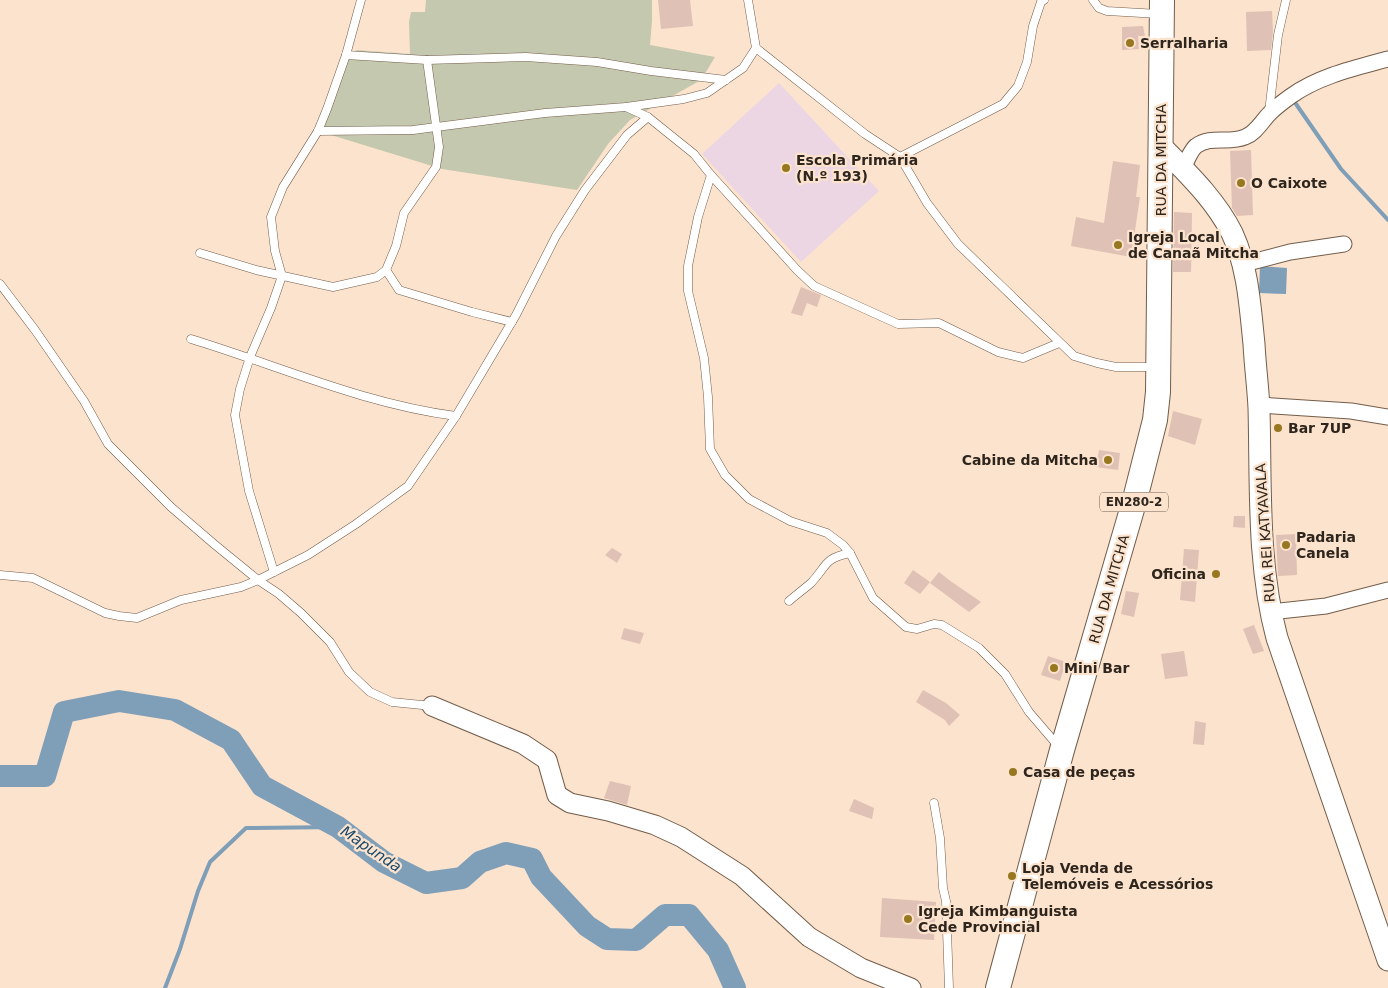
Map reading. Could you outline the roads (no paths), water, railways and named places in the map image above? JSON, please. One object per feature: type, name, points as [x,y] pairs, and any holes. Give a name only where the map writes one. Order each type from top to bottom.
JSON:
[{"type":"main road","name":"RUA DA MITCHA","points":[[998,988],[1062,750],[1142,472],[1155,420],[1158,392],[1162,7]]},
{"type":"main road","name":"RUA REI KATYAVALA","points":[[1160,145],[1214,205],[1232,233],[1244,264],[1251,311],[1259,406],[1262,534],[1270,612],[1277,638],[1388,960]]},
{"type":"street","points":[[1183,169],[1195,146],[1210,140],[1230,140],[1246,137],[1258,128],[1269,114],[1291,96],[1309,85],[1346,71],[1388,59]]},
{"type":"street","points":[[1244,264],[1290,252],[1344,244]]},
{"type":"street","points":[[1259,406],[1351,411],[1388,417]]},
{"type":"street","points":[[1270,612],[1326,606],[1388,590]]},
{"type":"street","points":[[432,706],[523,744],[547,760],[556,795],[570,803],[655,824],[681,837],[742,876],[810,937],[861,968],[911,988]]},
{"type":"lane","points":[[274,572],[249,491],[236,415],[240,389],[250,357],[271,308],[282,276],[275,251],[272,217],[283,187],[318,131],[346,55],[361,0]]},
{"type":"lane","points":[[748,0],[756,48],[865,134],[900,157],[927,203],[958,244],[1074,356],[1116,367],[1158,367]]},
{"type":"lane","points":[[900,157],[1003,104],[1018,86],[1027,62],[1033,26],[1041,2],[1044,0]]},
{"type":"lane","points":[[1093,0],[1099,8],[1107,11],[1162,7]]},
{"type":"lane","points":[[1269,114],[1278,35],[1286,0]]},
{"type":"lane","points":[[318,131],[374,132],[437,128],[545,113],[626,107],[684,99],[707,93],[743,68],[756,48]]},
{"type":"lane","points":[[346,55],[427,60],[526,58],[597,62],[726,80]]},
{"type":"lane","points":[[200,253],[282,276],[333,287],[378,277],[386,270],[396,246],[404,213],[436,167],[439,147],[427,60]]},
{"type":"lane","points":[[626,107],[648,117],[694,154],[797,270],[814,286],[898,324],[938,323],[998,352],[1023,358],[1060,343]]},
{"type":"lane","points":[[0,575],[33,578],[105,612],[137,618],[181,600],[241,587],[258,580],[324,544],[408,486],[456,416],[512,322],[556,236],[585,190],[627,135],[648,117]]},
{"type":"lane","points":[[711,174],[698,217],[688,266],[688,291],[704,358],[710,449],[725,476],[749,499],[790,521],[827,533],[843,545],[850,553],[873,598],[906,627],[917,629],[934,624],[942,625],[979,648],[1005,674],[1029,712],[1062,750]]},
{"type":"lane","points":[[386,270],[399,290],[512,322]]},
{"type":"lane","points":[[0,284],[35,330],[84,401],[108,444],[172,506],[258,580],[302,613],[330,642],[349,672],[370,692],[392,702],[432,706]]},
{"type":"lane","points":[[191,339],[250,357],[289,373],[362,396],[421,411],[456,416]]},
{"type":"lane","points":[[789,601],[812,582],[828,562],[836,556],[850,553]]},
{"type":"lane","points":[[934,803],[940,838],[943,888],[946,901],[949,988]]},
{"type":"water","points":[[1260,266],[1287,268],[1286,294],[1259,293]]},
{"type":"waterway","points":[[1296,104],[1341,169],[1388,220]]},
{"type":"waterway","name":"Mapunda","points":[[0,776],[45,776],[64,712],[119,701],[175,710],[231,740],[262,786],[338,827],[384,862],[426,883],[462,878],[480,862],[506,853],[532,859],[541,877],[587,926],[607,939],[636,940],[665,915],[689,915],[718,950],[735,988]]},
{"type":"waterway","points":[[165,988],[180,949],[198,891],[210,862],[246,828],[338,827]]},
{"type":"place","name":"Serralharia","points":[[1130,43]]},
{"type":"place","name":"Escola Primária (N.º 193)","points":[[786,168]]},
{"type":"place","name":"O Caixote","points":[[1241,183]]},
{"type":"place","name":"Igreja Local de Canaã Mitcha","points":[[1118,245]]},
{"type":"place","name":"Bar 7UP","points":[[1278,428]]},
{"type":"place","name":"Cabine da Mitcha","points":[[1108,460]]},
{"type":"place","name":"Padaria Canela","points":[[1286,545]]},
{"type":"place","name":"Oficina","points":[[1216,574]]},
{"type":"place","name":"Mini Bar","points":[[1054,668]]},
{"type":"place","name":"Casa de peças","points":[[1013,772]]},
{"type":"place","name":"Loja Venda de Telemóveis e Acessórios","points":[[1012,876]]},
{"type":"place","name":"Igreja Kimbanguista Cede Provincial","points":[[908,919]]}]
